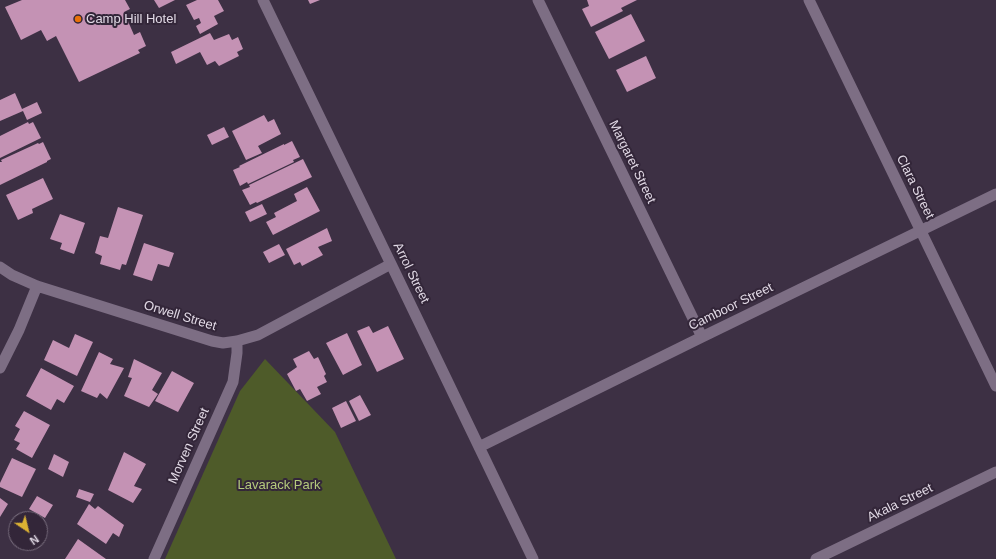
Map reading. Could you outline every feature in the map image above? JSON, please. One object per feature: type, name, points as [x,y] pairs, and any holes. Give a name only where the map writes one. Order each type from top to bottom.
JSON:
[{"type":"street","name":"Arrol Street","points":[[263,0],[533,559]]},
{"type":"street","name":"Margaret Street","points":[[538,0],[702,337]]},
{"type":"street","name":"Clara Street","points":[[809,0],[996,386]]},
{"type":"street","name":"Camboor Street","points":[[479,447],[996,194]]},
{"type":"street","name":"Orwell Street","points":[[0,267],[12,275],[37,286],[212,341],[223,343],[258,335],[391,264]]},
{"type":"street","points":[[0,368],[19,330],[37,286]]},
{"type":"street","name":"Morven Street","points":[[154,559],[233,382],[237,341]]},
{"type":"street","name":"Akala Street","points":[[816,559],[996,472]]},
{"type":"green space","name":"Lavarack Park","points":[[265,359],[335,432],[396,559],[165,559],[240,391]]},
{"type":"building","points":[[22,0],[125,0],[130,9],[124,12],[134,35],[140,32],[146,46],[138,50],[140,53],[79,82],[56,36],[47,41],[41,30],[21,40],[5,7]]},
{"type":"building","points":[[154,0],[175,0],[159,8]]},
{"type":"building","points":[[197,0],[218,0],[224,11],[214,16],[218,24],[200,34],[196,26],[201,23],[199,18],[194,20],[186,5]]},
{"type":"building","points":[[308,0],[320,0],[310,4]]},
{"type":"building","points":[[587,0],[637,0],[621,8],[623,11],[591,27],[582,9],[589,6]]},
{"type":"building","points":[[631,14],[645,41],[609,59],[595,32]]},
{"type":"building","points":[[210,33],[214,40],[229,34],[232,40],[238,37],[243,49],[237,52],[239,56],[219,66],[215,61],[207,65],[200,52],[176,64],[171,52]]},
{"type":"building","points":[[646,56],[656,78],[627,92],[616,70]]},
{"type":"building","points":[[15,93],[22,109],[37,102],[42,113],[27,120],[23,111],[0,121],[0,100]]},
{"type":"building","points":[[264,115],[268,122],[274,119],[281,134],[258,146],[262,153],[246,160],[232,131]]},
{"type":"building","points":[[28,122],[29,124],[33,122],[41,138],[0,158],[0,136]]},
{"type":"building","points":[[224,127],[229,137],[212,145],[207,135]]},
{"type":"building","points":[[292,141],[300,157],[293,160],[294,162],[248,184],[247,182],[240,186],[233,170]]},
{"type":"building","points":[[43,142],[51,159],[0,185],[1,160]]},
{"type":"building","points":[[303,159],[312,177],[250,205],[242,190],[250,187],[249,185]]},
{"type":"building","points":[[43,178],[53,199],[32,209],[33,213],[18,220],[6,195]]},
{"type":"building","points":[[307,187],[320,211],[273,235],[266,222],[276,217],[274,213],[297,201],[294,194]]},
{"type":"building","points":[[262,204],[267,214],[250,222],[245,212]]},
{"type":"building","points":[[118,207],[143,215],[126,265],[122,264],[120,270],[100,264],[102,256],[95,253],[100,236],[108,238]]},
{"type":"building","points":[[60,214],[85,223],[74,254],[60,249],[62,243],[50,239]]},
{"type":"building","points":[[327,228],[332,241],[318,247],[323,255],[302,266],[300,262],[294,265],[286,249]]},
{"type":"building","points":[[144,243],[174,253],[169,267],[158,264],[152,281],[133,275]]},
{"type":"building","points":[[279,244],[285,255],[269,263],[263,252]]},
{"type":"building","points":[[369,326],[373,333],[388,326],[404,359],[377,372],[357,331]]},
{"type":"building","points":[[347,333],[362,365],[343,375],[326,343]]},
{"type":"building","points":[[75,334],[93,342],[77,376],[44,360],[53,340],[69,348]]},
{"type":"building","points":[[309,351],[314,359],[318,357],[326,374],[324,376],[327,382],[317,387],[321,394],[307,401],[300,389],[296,391],[287,374],[297,367],[293,359]]},
{"type":"building","points":[[99,352],[113,359],[110,364],[124,368],[107,399],[100,393],[97,398],[81,391]]},
{"type":"building","points":[[134,359],[162,373],[152,390],[158,394],[149,407],[124,396],[132,378],[128,377]]},
{"type":"building","points":[[41,368],[74,386],[64,403],[57,399],[51,410],[26,396]]},
{"type":"building","points":[[172,371],[194,383],[178,412],[155,401]]},
{"type":"building","points":[[360,395],[371,415],[359,421],[349,401]]},
{"type":"building","points":[[346,401],[356,421],[341,428],[332,408]]},
{"type":"building","points":[[24,411],[50,425],[32,458],[16,449],[20,443],[14,440],[20,429],[15,426]]},
{"type":"building","points":[[124,452],[146,464],[134,486],[142,489],[133,503],[108,490]]},
{"type":"building","points":[[54,454],[69,462],[63,477],[48,469]]},
{"type":"building","points":[[12,458],[36,469],[22,497],[0,487],[0,483]]},
{"type":"building","points":[[79,489],[94,494],[90,502],[76,497]]},
{"type":"building","points":[[37,496],[53,505],[48,513],[48,511],[33,511],[29,509]]},
{"type":"building","points":[[0,498],[8,504],[0,517]]},
{"type":"building","points":[[89,504],[95,509],[98,506],[124,525],[119,537],[113,533],[106,544],[77,524]]},
{"type":"building","points":[[78,539],[106,559],[65,559]]},
{"type":"place","name":"Camp Hill Hotel","points":[[78,19]]}]
